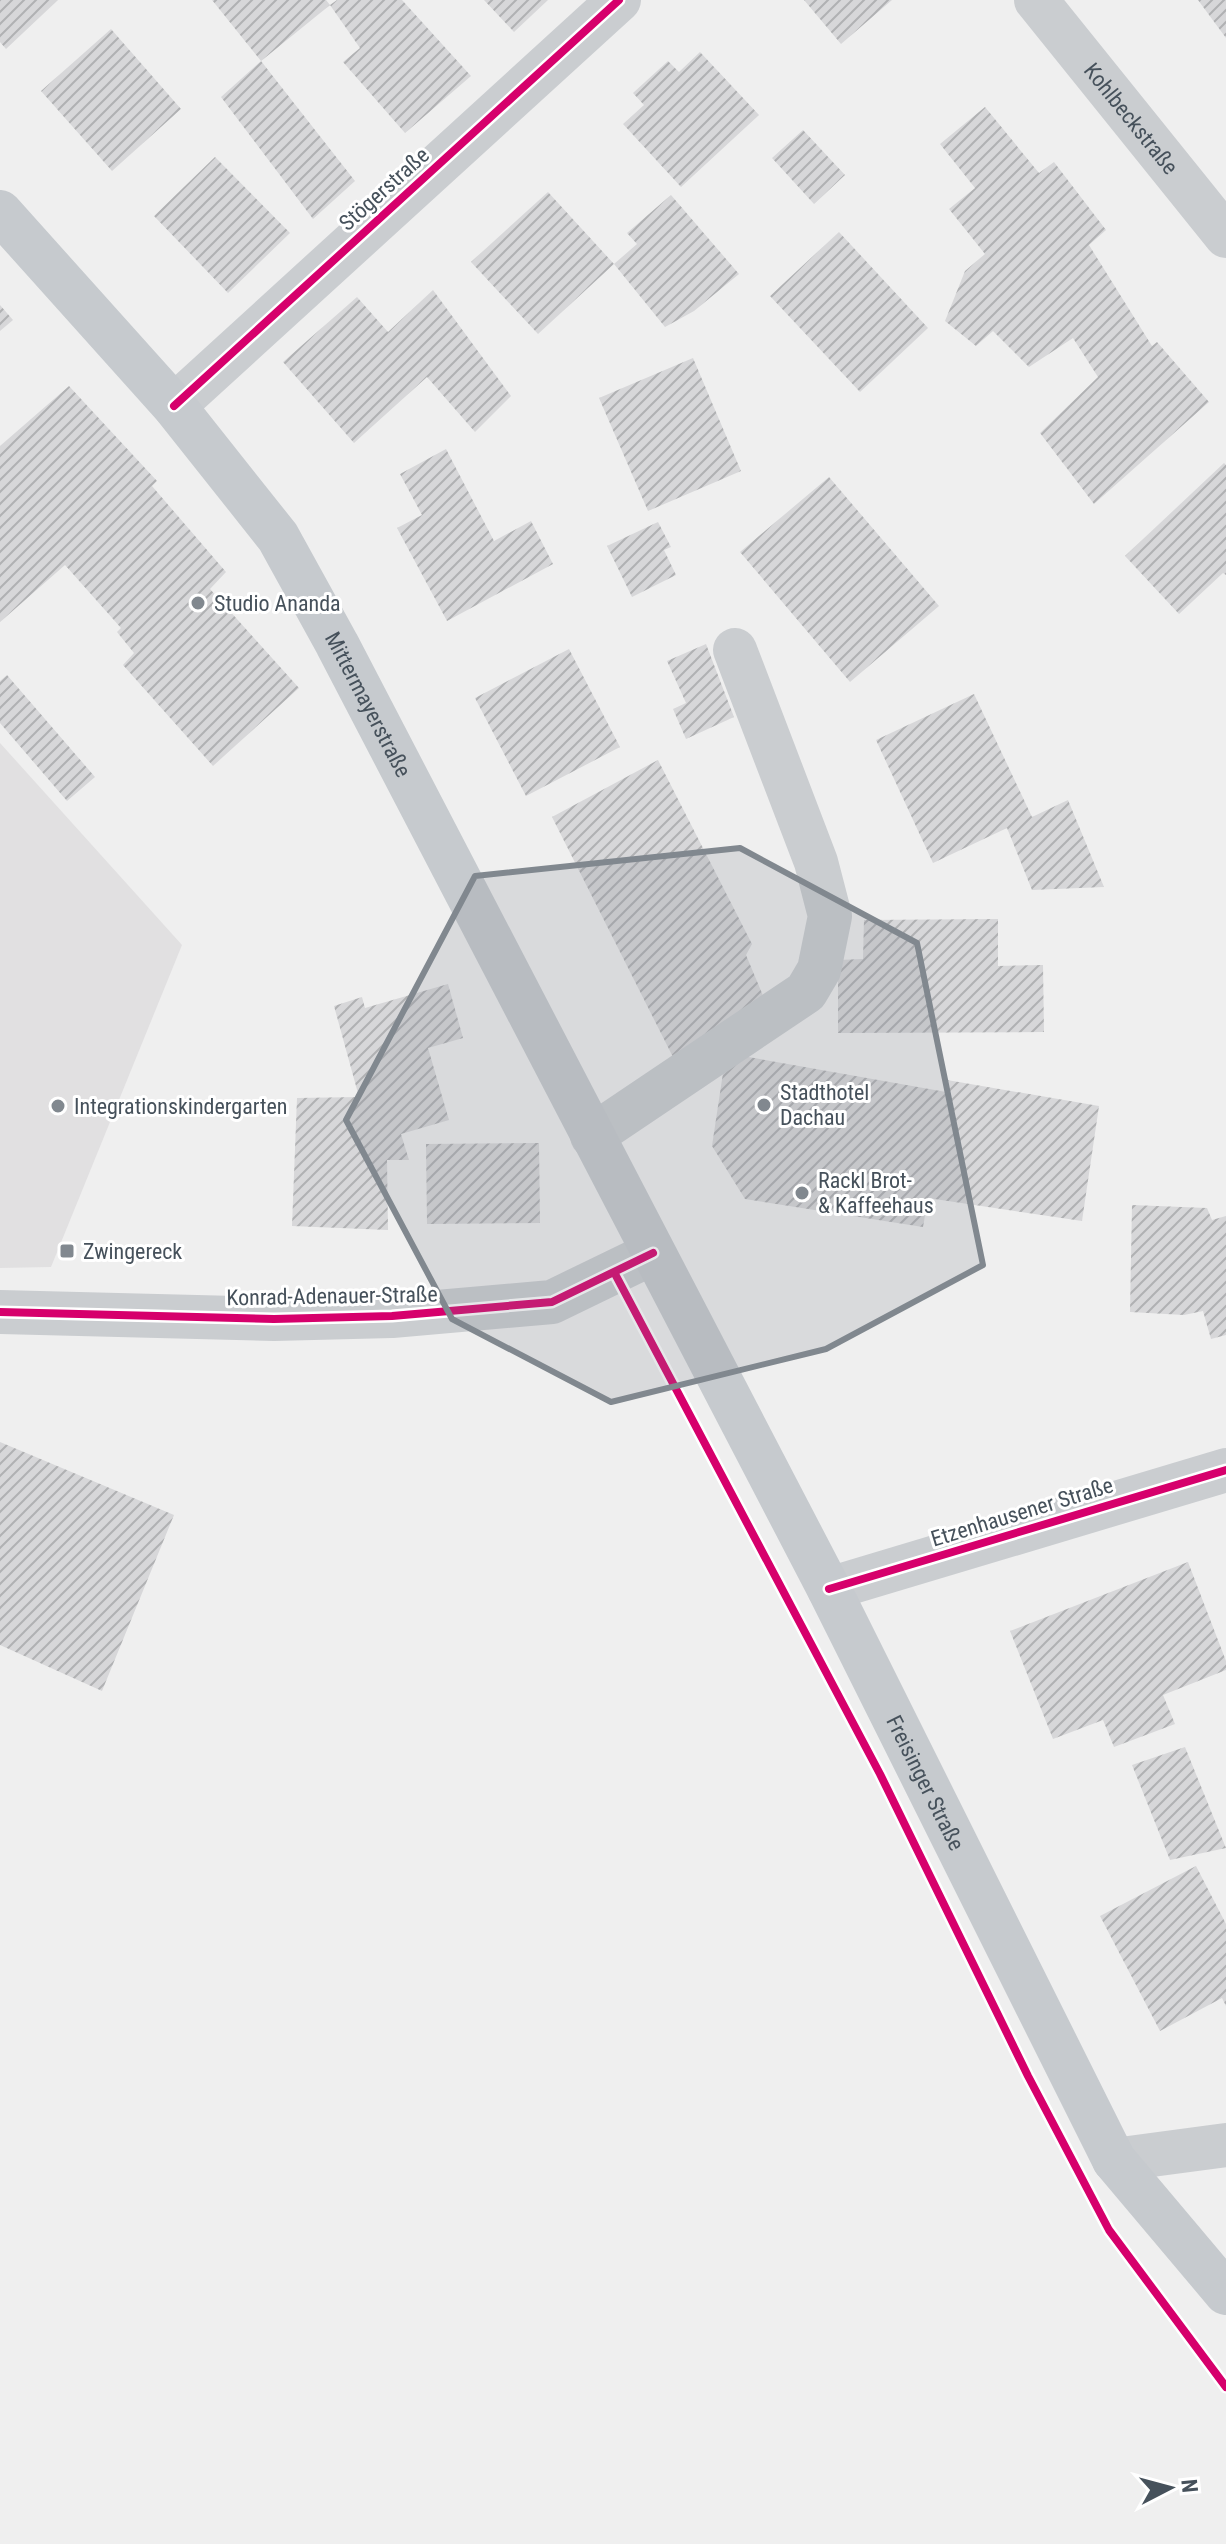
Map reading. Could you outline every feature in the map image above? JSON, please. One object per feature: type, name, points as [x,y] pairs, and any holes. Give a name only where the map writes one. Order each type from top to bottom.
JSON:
[{"type":"main road","name":"Mittermayerstraße","points":[[0,212],[174,406],[278,537],[337,644],[653,1253]]},
{"type":"main road","name":"Freisinger Straße","points":[[653,1253],[829,1589],[1114,2160],[1226,2293]]},
{"type":"street","name":"Stögerstraße","points":[[174,406],[619,0]]},
{"type":"street","name":"Kohlbeckstraße","points":[[1036,0],[1226,236]]},
{"type":"street","points":[[592,1136],[806,992],[819,970],[830,916],[816,862],[735,650]]},
{"type":"street","name":"Konrad-Adenauer-Straße","points":[[0,1312],[274,1319],[392,1316],[537,1304],[552,1302],[653,1253]]},
{"type":"street","name":"Etzenhausener Straße","points":[[829,1589],[1226,1470]]},
{"type":"street","points":[[1114,2160],[1226,2145]]},
{"type":"highlighted area","points":[[740,848],[917,943],[983,1265],[826,1349],[611,1402],[452,1319],[346,1120],[475,876]]},
{"type":"shaded area","name":"Integrationskindergarten","points":[[0,743],[182,945],[51,1267],[0,1268]]},
{"type":"building","points":[[0,0],[58,0],[6,49],[0,42]]},
{"type":"building","points":[[212,0],[326,0],[330,5],[261,61]]},
{"type":"building","points":[[337,0],[402,0],[471,76],[405,133],[343,62],[360,48],[330,5]]},
{"type":"building","points":[[484,0],[548,0],[514,32]]},
{"type":"building","points":[[804,0],[892,0],[841,44]]},
{"type":"building","points":[[1198,0],[1226,0],[1226,38]]},
{"type":"building","points":[[111,29],[181,109],[112,171],[41,91]]},
{"type":"building","points":[[700,52],[759,115],[681,187],[623,124],[644,105],[633,93],[668,61],[679,72]]},
{"type":"building","points":[[261,61],[355,181],[313,219],[221,97]]},
{"type":"building","points":[[985,107],[1039,173],[1054,162],[1106,230],[1089,245],[1152,346],[1157,342],[1209,402],[1094,504],[1040,433],[1098,377],[1073,338],[1029,367],[993,331],[976,346],[945,321],[965,271],[985,254],[949,209],[975,188],[940,144]]},
{"type":"building","points":[[803,130],[845,175],[814,204],[772,158]]},
{"type":"building","points":[[215,157],[290,233],[228,293],[154,216]]},
{"type":"building","points":[[548,192],[614,264],[538,334],[471,262]]},
{"type":"building","points":[[671,195],[739,274],[694,311],[665,327],[614,264],[637,244],[627,233]]},
{"type":"building","points":[[839,232],[928,328],[860,392],[770,296]]},
{"type":"building","points":[[433,290],[511,396],[475,432],[427,377],[354,443],[283,362],[357,297],[388,332]]},
{"type":"building","points":[[0,305],[13,320],[0,331]]},
{"type":"building","points":[[693,358],[741,471],[648,511],[599,398]]},
{"type":"building","points":[[69,386],[157,481],[152,486],[226,572],[210,589],[299,688],[213,766],[123,665],[134,653],[117,632],[121,628],[65,565],[0,622],[0,446]]},
{"type":"building","points":[[446,449],[494,541],[531,521],[553,564],[447,621],[397,528],[422,515],[400,474]]},
{"type":"building","points":[[1224,463],[1226,575],[1223,573],[1179,614],[1125,556]]},
{"type":"building","points":[[829,477],[939,606],[850,682],[740,552]]},
{"type":"building","points":[[658,522],[671,547],[664,550],[676,575],[632,597],[607,546]]},
{"type":"building","points":[[706,644],[734,717],[686,739],[673,709],[686,703],[667,661]]},
{"type":"building","points":[[569,649],[620,747],[526,796],[475,698]]},
{"type":"building","points":[[7,675],[95,777],[67,801],[0,723],[0,681]]},
{"type":"building","points":[[974,694],[1032,817],[1068,800],[1104,887],[1032,890],[1007,828],[933,863],[876,740]]},
{"type":"building","points":[[658,760],[752,944],[746,955],[769,1010],[676,1063],[552,817]]},
{"type":"building","points":[[998,919],[998,966],[1043,965],[1044,1032],[838,1033],[838,960],[863,959],[864,920]]},
{"type":"building","points":[[448,984],[463,1038],[428,1048],[449,1120],[401,1134],[409,1160],[387,1160],[388,1230],[292,1226],[297,1098],[359,1097],[334,1006],[362,997],[365,1008]]},
{"type":"building","points":[[726,1053],[946,1092],[947,1080],[1099,1106],[1082,1221],[928,1198],[923,1227],[745,1199],[712,1146]]},
{"type":"building","points":[[539,1143],[540,1223],[427,1224],[426,1144]]},
{"type":"building","points":[[1132,1205],[1207,1208],[1212,1220],[1226,1216],[1226,1335],[1211,1339],[1203,1311],[1184,1315],[1130,1312]]},
{"type":"building","points":[[0,1442],[174,1515],[102,1691],[0,1645]]},
{"type":"building","points":[[1188,1562],[1226,1661],[1226,1670],[1163,1695],[1175,1724],[1114,1747],[1103,1720],[1053,1739],[1010,1631]]},
{"type":"building","points":[[1185,1747],[1226,1848],[1170,1860],[1132,1765]]},
{"type":"building","points":[[1196,1866],[1226,1924],[1226,2006],[1222,1998],[1160,2031],[1100,1916]]},
{"type":"cycle path","points":[[174,406],[619,0]]},
{"type":"cycle path","points":[[0,1312],[274,1319],[392,1316],[552,1302],[653,1253]]},
{"type":"cycle path","points":[[614,1272],[880,1774],[1028,2076],[1109,2230],[1226,2387]]},
{"type":"cycle path","points":[[829,1589],[1226,1470]]},
{"type":"place","name":"Studio Ananda","points":[[198,603]]},
{"type":"place","name":"Stadthotel Dachau","points":[[764,1105]]},
{"type":"place","name":"Integrationskindergarten","points":[[58,1106]]},
{"type":"place","name":"Rackl Brot- & Kaffeehaus","points":[[802,1193]]},
{"type":"place","name":"Zwingereck","points":[[67,1251]]}]
